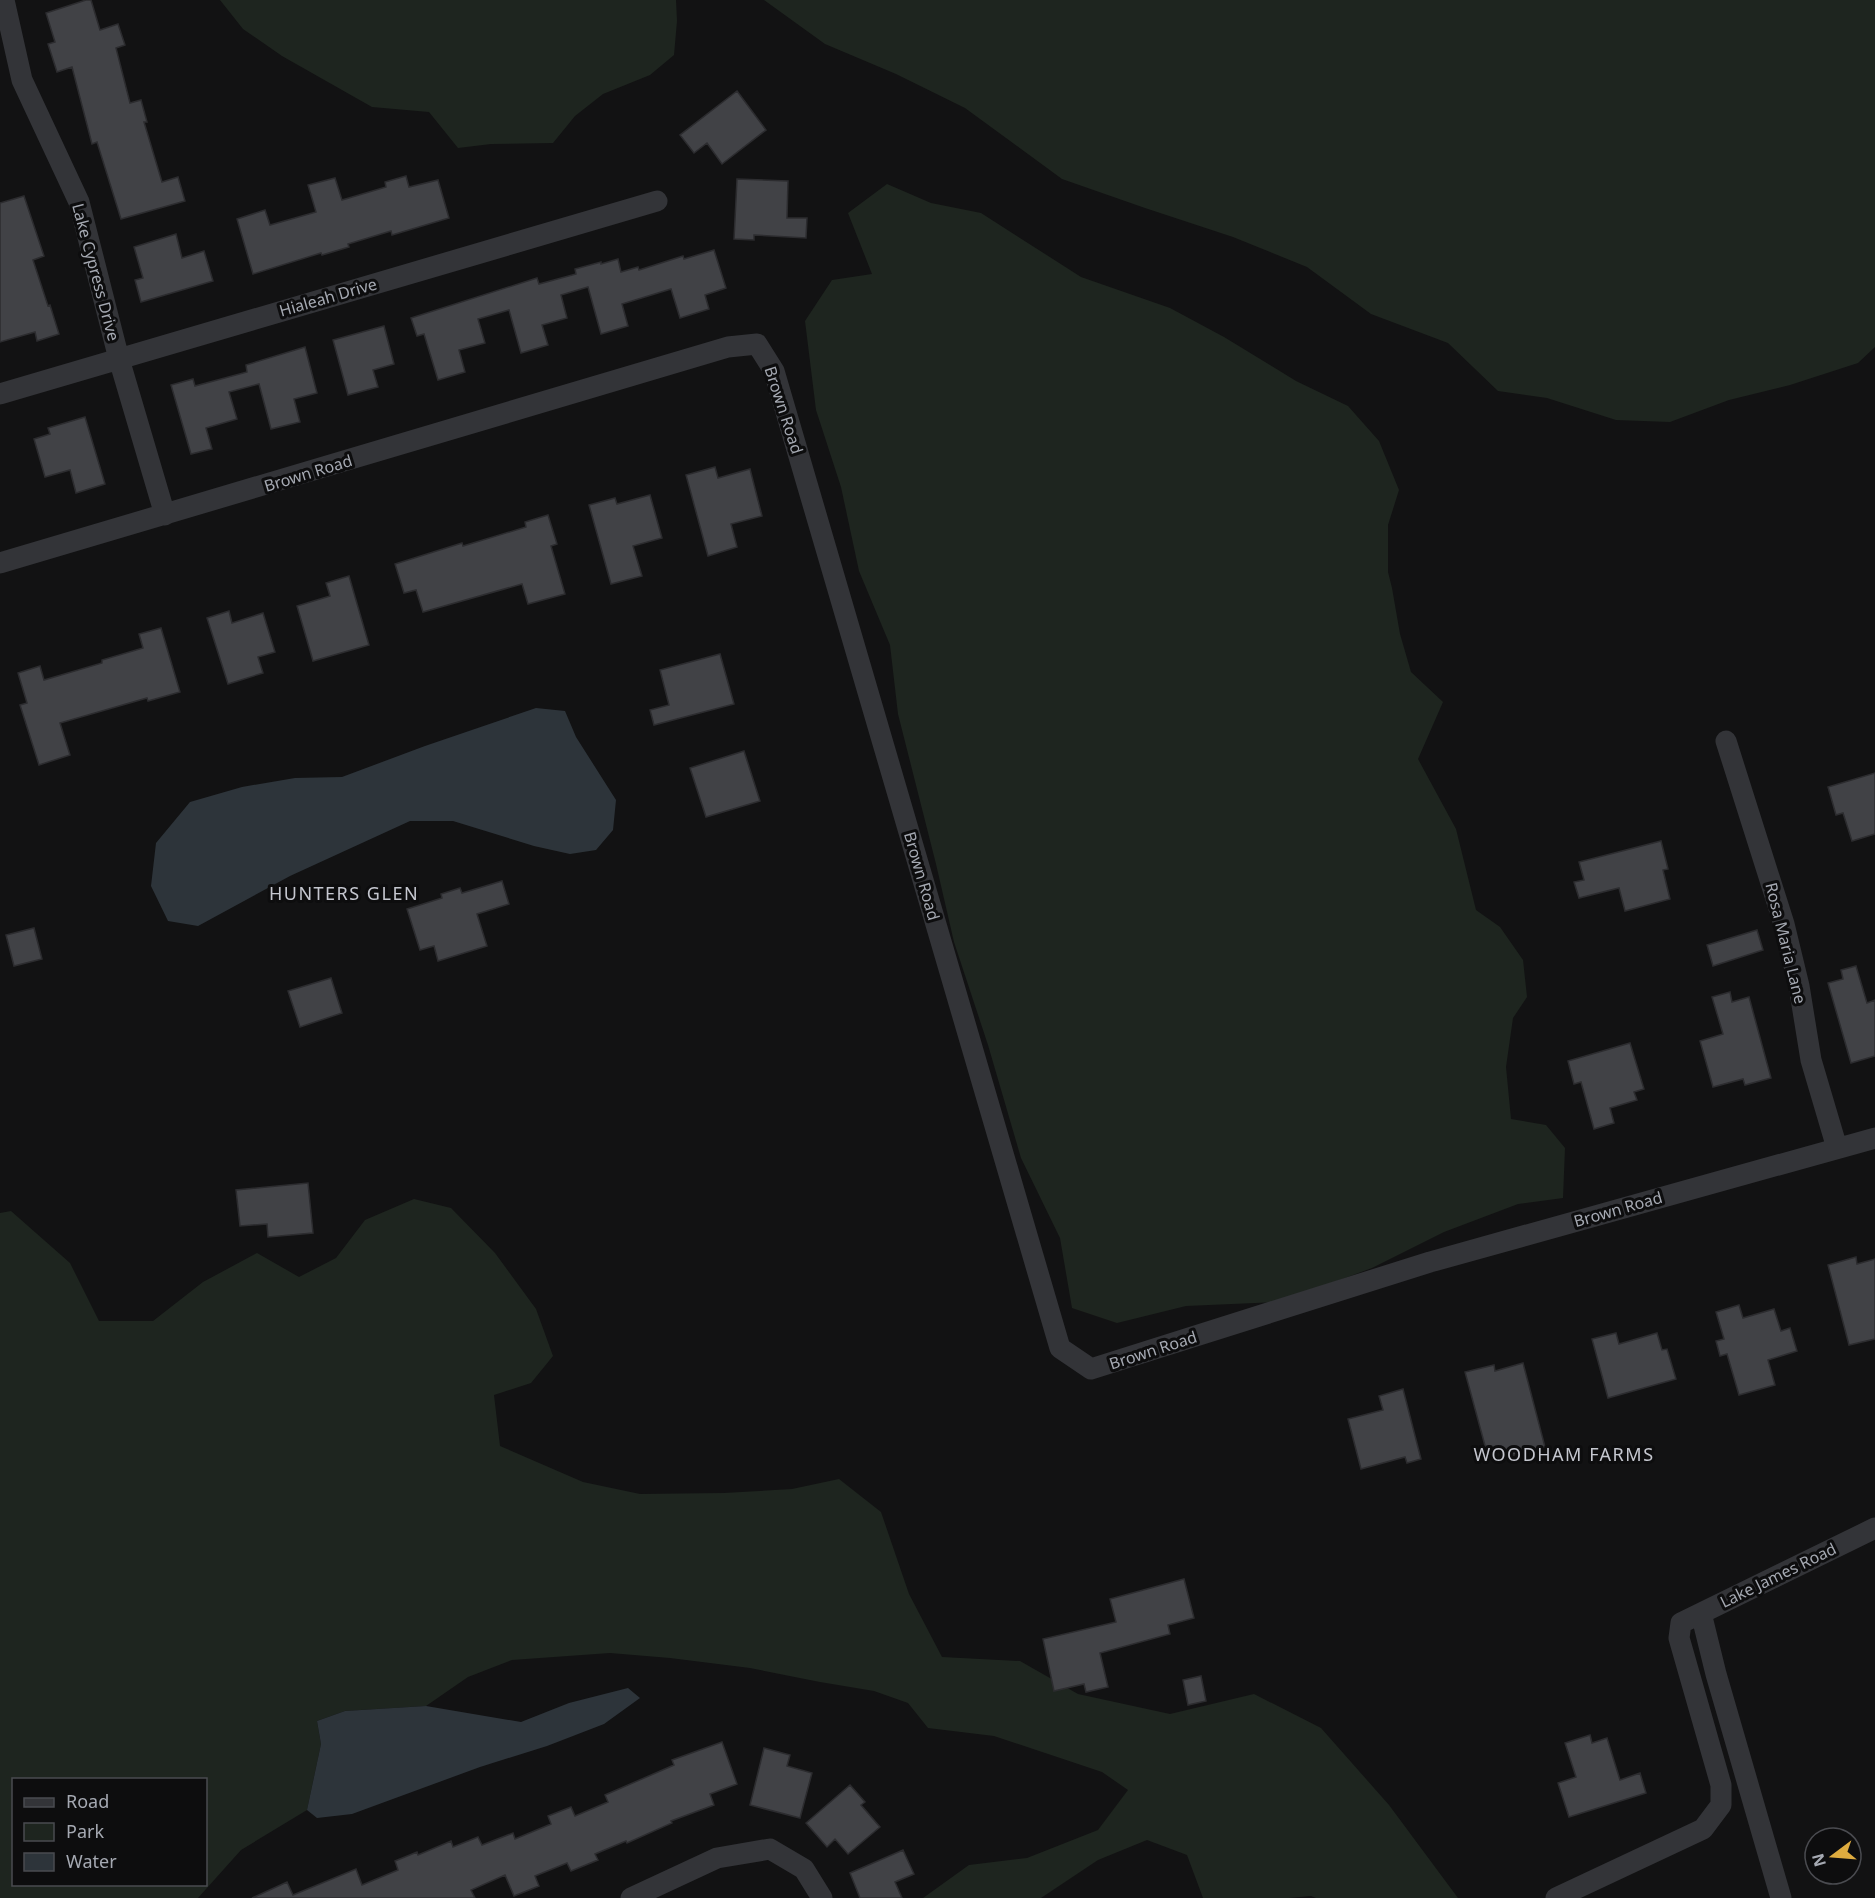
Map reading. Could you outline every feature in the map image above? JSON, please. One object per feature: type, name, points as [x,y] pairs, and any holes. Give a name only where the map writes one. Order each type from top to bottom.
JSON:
[{"type":"street","name":"Lake Cypress Drive","points":[[4,0],[22,80],[79,202],[119,359],[165,516]]},
{"type":"street","name":"Hialeah Drive","points":[[0,394],[657,201]]},
{"type":"street","name":"Brown Road","points":[[0,563],[165,516],[728,347],[757,344],[774,371],[1060,1348],[1091,1369],[1430,1262],[1875,1138]]},
{"type":"street","name":"Rosa Maria Lane","points":[[1726,741],[1784,924],[1799,986],[1811,1060],[1837,1148]]},
{"type":"street","name":"Lake James Road","points":[[1556,1898],[1702,1829],[1720,1805],[1721,1785],[1679,1638],[1681,1623],[1875,1528]]},
{"type":"street","points":[[1701,1613],[1716,1674],[1780,1898]]},
{"type":"street","points":[[631,1898],[717,1858],[770,1849],[804,1869],[822,1898]]},
{"type":"green space","points":[[220,0],[676,0],[677,21],[674,55],[650,75],[603,94],[575,116],[553,143],[491,144],[458,148],[429,112],[372,107],[282,56],[243,29]]},
{"type":"green space","points":[[764,0],[1875,0],[1875,347],[1858,363],[1790,385],[1729,400],[1670,422],[1616,420],[1547,398],[1498,391],[1448,343],[1371,314],[1307,267],[1233,237],[1062,179],[965,108],[896,74],[825,44]]},
{"type":"green space","points":[[887,184],[931,203],[981,213],[1081,277],[1170,308],[1224,337],[1296,381],[1348,406],[1379,441],[1399,490],[1388,525],[1388,572],[1400,634],[1411,672],[1443,702],[1418,759],[1456,829],[1476,910],[1500,927],[1523,960],[1527,997],[1513,1018],[1506,1067],[1511,1119],[1546,1125],[1565,1148],[1563,1198],[1518,1204],[1444,1232],[1372,1268],[1280,1302],[1186,1306],[1117,1323],[1072,1308],[1060,1238],[1021,1158],[988,1045],[954,942],[898,714],[890,645],[859,571],[841,487],[816,410],[805,321],[832,280],[872,274],[848,213]]},
{"type":"green space","points":[[414,1199],[451,1208],[495,1253],[536,1309],[553,1356],[531,1383],[494,1395],[500,1446],[583,1482],[640,1494],[792,1489],[839,1479],[881,1512],[909,1594],[942,1657],[1020,1661],[1078,1694],[1170,1714],[1254,1694],[1321,1728],[1389,1805],[1458,1898],[1316,1898],[1311,1896],[1203,1898],[1187,1855],[1147,1840],[1098,1860],[1041,1898],[923,1898],[969,1865],[1027,1858],[1098,1830],[1128,1790],[1102,1772],[994,1736],[928,1728],[908,1703],[874,1691],[750,1668],[610,1653],[512,1660],[468,1677],[426,1706],[345,1711],[317,1721],[321,1744],[307,1810],[241,1850],[198,1898],[0,1898],[0,1213],[11,1211],[70,1263],[99,1321],[153,1321],[203,1282],[257,1253],[299,1277],[336,1258],[365,1220]]},
{"type":"water","points":[[536,708],[565,711],[576,737],[616,800],[613,830],[596,850],[570,854],[534,846],[453,821],[410,821],[290,876],[198,926],[168,921],[151,886],[156,843],[190,802],[242,787],[295,778],[342,777]]},
{"type":"water","points":[[628,1688],[640,1698],[604,1724],[547,1746],[480,1767],[352,1814],[317,1818],[307,1810],[321,1744],[317,1721],[345,1711],[426,1706],[521,1722],[569,1703]]},
{"type":"building","points":[[91,0],[100,30],[118,24],[125,45],[116,48],[130,103],[141,100],[147,122],[144,122],[162,182],[178,177],[185,201],[121,219],[97,142],[92,144],[72,67],[57,72],[48,44],[55,42],[46,13]]},
{"type":"building","points":[[737,91],[766,130],[722,164],[707,143],[694,153],[680,135]]},
{"type":"building","points":[[406,176],[409,187],[438,180],[449,218],[392,235],[391,231],[348,244],[349,247],[322,255],[321,253],[253,274],[237,219],[265,210],[270,225],[316,212],[308,185],[335,178],[342,200],[386,187],[385,182]]},
{"type":"building","points":[[737,179],[788,181],[787,218],[807,218],[806,238],[754,235],[754,240],[734,239]]},
{"type":"building","points":[[24,196],[44,256],[33,260],[59,334],[37,341],[35,332],[0,342],[0,203]]},
{"type":"building","points":[[176,234],[182,258],[204,251],[213,281],[141,302],[135,280],[143,278],[134,247]]},
{"type":"building","points":[[714,250],[726,288],[705,295],[709,309],[680,318],[671,289],[622,304],[628,326],[601,334],[588,287],[561,295],[567,318],[542,325],[548,345],[521,353],[509,310],[478,319],[485,343],[459,350],[465,372],[438,380],[424,334],[417,336],[411,318],[537,278],[539,284],[576,274],[575,269],[601,262],[601,264],[618,259],[621,272],[638,267],[639,270],[683,256],[684,259]]},
{"type":"building","points":[[384,326],[394,364],[373,370],[378,387],[348,395],[333,340]]},
{"type":"building","points":[[305,347],[317,393],[294,399],[300,422],[271,429],[259,384],[229,392],[237,419],[206,428],[212,449],[191,454],[171,385],[193,379],[195,386],[247,372],[246,365]]},
{"type":"building","points":[[85,417],[105,484],[76,493],[70,470],[45,477],[34,439],[50,434],[48,428]]},
{"type":"building","points":[[715,467],[718,478],[750,469],[762,516],[731,524],[737,547],[708,556],[686,475]]},
{"type":"building","points":[[650,495],[662,538],[633,546],[642,576],[611,584],[589,505],[615,498],[617,504]]},
{"type":"building","points":[[548,515],[557,544],[551,546],[565,594],[528,604],[522,584],[423,612],[416,590],[404,593],[395,564],[462,543],[463,546],[526,527],[525,522]]},
{"type":"building","points":[[349,576],[369,645],[313,661],[297,606],[330,596],[326,583]]},
{"type":"building","points":[[229,611],[232,623],[263,613],[275,652],[258,657],[263,673],[228,684],[207,618]]},
{"type":"building","points":[[161,628],[180,692],[148,701],[147,698],[60,723],[70,755],[39,765],[20,705],[27,703],[18,673],[40,666],[44,680],[102,663],[102,660],[143,648],[139,634]]},
{"type":"building","points":[[720,654],[734,704],[654,725],[650,710],[669,705],[660,670]]},
{"type":"building","points":[[744,751],[760,801],[706,817],[690,768]]},
{"type":"building","points":[[1875,773],[1875,834],[1852,841],[1843,813],[1836,815],[1828,787]]},
{"type":"building","points":[[1661,841],[1668,869],[1663,870],[1670,899],[1625,911],[1619,888],[1579,898],[1574,882],[1584,880],[1579,862]]},
{"type":"building","points":[[502,881],[509,904],[477,914],[487,946],[438,961],[434,946],[420,950],[407,909],[442,898],[441,894],[460,888],[462,893]]},
{"type":"building","points":[[34,928],[42,959],[14,966],[6,935]]},
{"type":"building","points":[[1757,930],[1763,950],[1713,966],[1707,945]]},
{"type":"building","points":[[1856,966],[1867,1003],[1875,1000],[1875,1056],[1851,1063],[1828,983],[1843,979],[1841,970]]},
{"type":"building","points":[[331,978],[342,1013],[300,1027],[288,991]]},
{"type":"building","points":[[1730,992],[1732,1002],[1749,997],[1771,1078],[1745,1085],[1743,1079],[1713,1087],[1700,1041],[1723,1034],[1712,997]]},
{"type":"building","points":[[1630,1043],[1644,1089],[1634,1092],[1637,1100],[1610,1108],[1614,1123],[1594,1129],[1581,1082],[1574,1084],[1568,1061]]},
{"type":"building","points":[[308,1183],[313,1233],[268,1237],[267,1224],[240,1226],[236,1190]]},
{"type":"building","points":[[1856,1257],[1857,1264],[1875,1259],[1875,1339],[1849,1345],[1828,1265]]},
{"type":"building","points":[[1739,1305],[1743,1318],[1774,1309],[1781,1331],[1790,1328],[1797,1351],[1768,1360],[1775,1385],[1739,1395],[1727,1354],[1720,1356],[1716,1341],[1724,1339],[1716,1312]]},
{"type":"building","points":[[1616,1333],[1619,1344],[1657,1333],[1662,1350],[1667,1349],[1676,1379],[1608,1398],[1592,1339]]},
{"type":"building","points":[[1523,1363],[1545,1447],[1506,1457],[1504,1449],[1487,1453],[1465,1372],[1494,1365],[1495,1371]]},
{"type":"building","points":[[1403,1389],[1421,1459],[1407,1463],[1405,1457],[1361,1469],[1348,1419],[1383,1410],[1379,1396]]},
{"type":"building","points":[[1184,1579],[1194,1618],[1168,1625],[1170,1634],[1100,1653],[1108,1687],[1086,1692],[1084,1684],[1054,1691],[1043,1639],[1116,1622],[1110,1599]]},
{"type":"building","points":[[1201,1676],[1206,1701],[1188,1705],[1183,1680]]},
{"type":"building","points":[[1590,1735],[1592,1743],[1607,1738],[1620,1780],[1640,1773],[1646,1793],[1569,1817],[1558,1783],[1576,1777],[1565,1743]]},
{"type":"building","points":[[722,1742],[737,1784],[710,1794],[714,1805],[671,1821],[672,1823],[627,1843],[626,1841],[595,1854],[598,1860],[571,1871],[567,1863],[535,1876],[539,1886],[514,1896],[505,1875],[471,1890],[475,1898],[252,1898],[287,1882],[293,1895],[356,1869],[362,1885],[398,1870],[395,1861],[417,1852],[418,1855],[451,1841],[453,1847],[478,1837],[482,1845],[513,1833],[515,1839],[551,1824],[548,1816],[571,1807],[575,1816],[608,1802],[605,1795],[674,1765],[672,1760]]},
{"type":"building","points":[[764,1748],[790,1755],[787,1766],[812,1773],[800,1818],[750,1805]]},
{"type":"building","points":[[850,1785],[865,1802],[861,1805],[880,1827],[848,1854],[835,1839],[827,1847],[806,1823]]},
{"type":"building","points":[[903,1850],[914,1874],[895,1882],[902,1898],[860,1898],[850,1873]]},
{"type":"district","name":"HUNTERS GLEN","points":[[344,894]]},
{"type":"district","name":"WOODHAM FARMS","points":[[1564,1455]]}]
